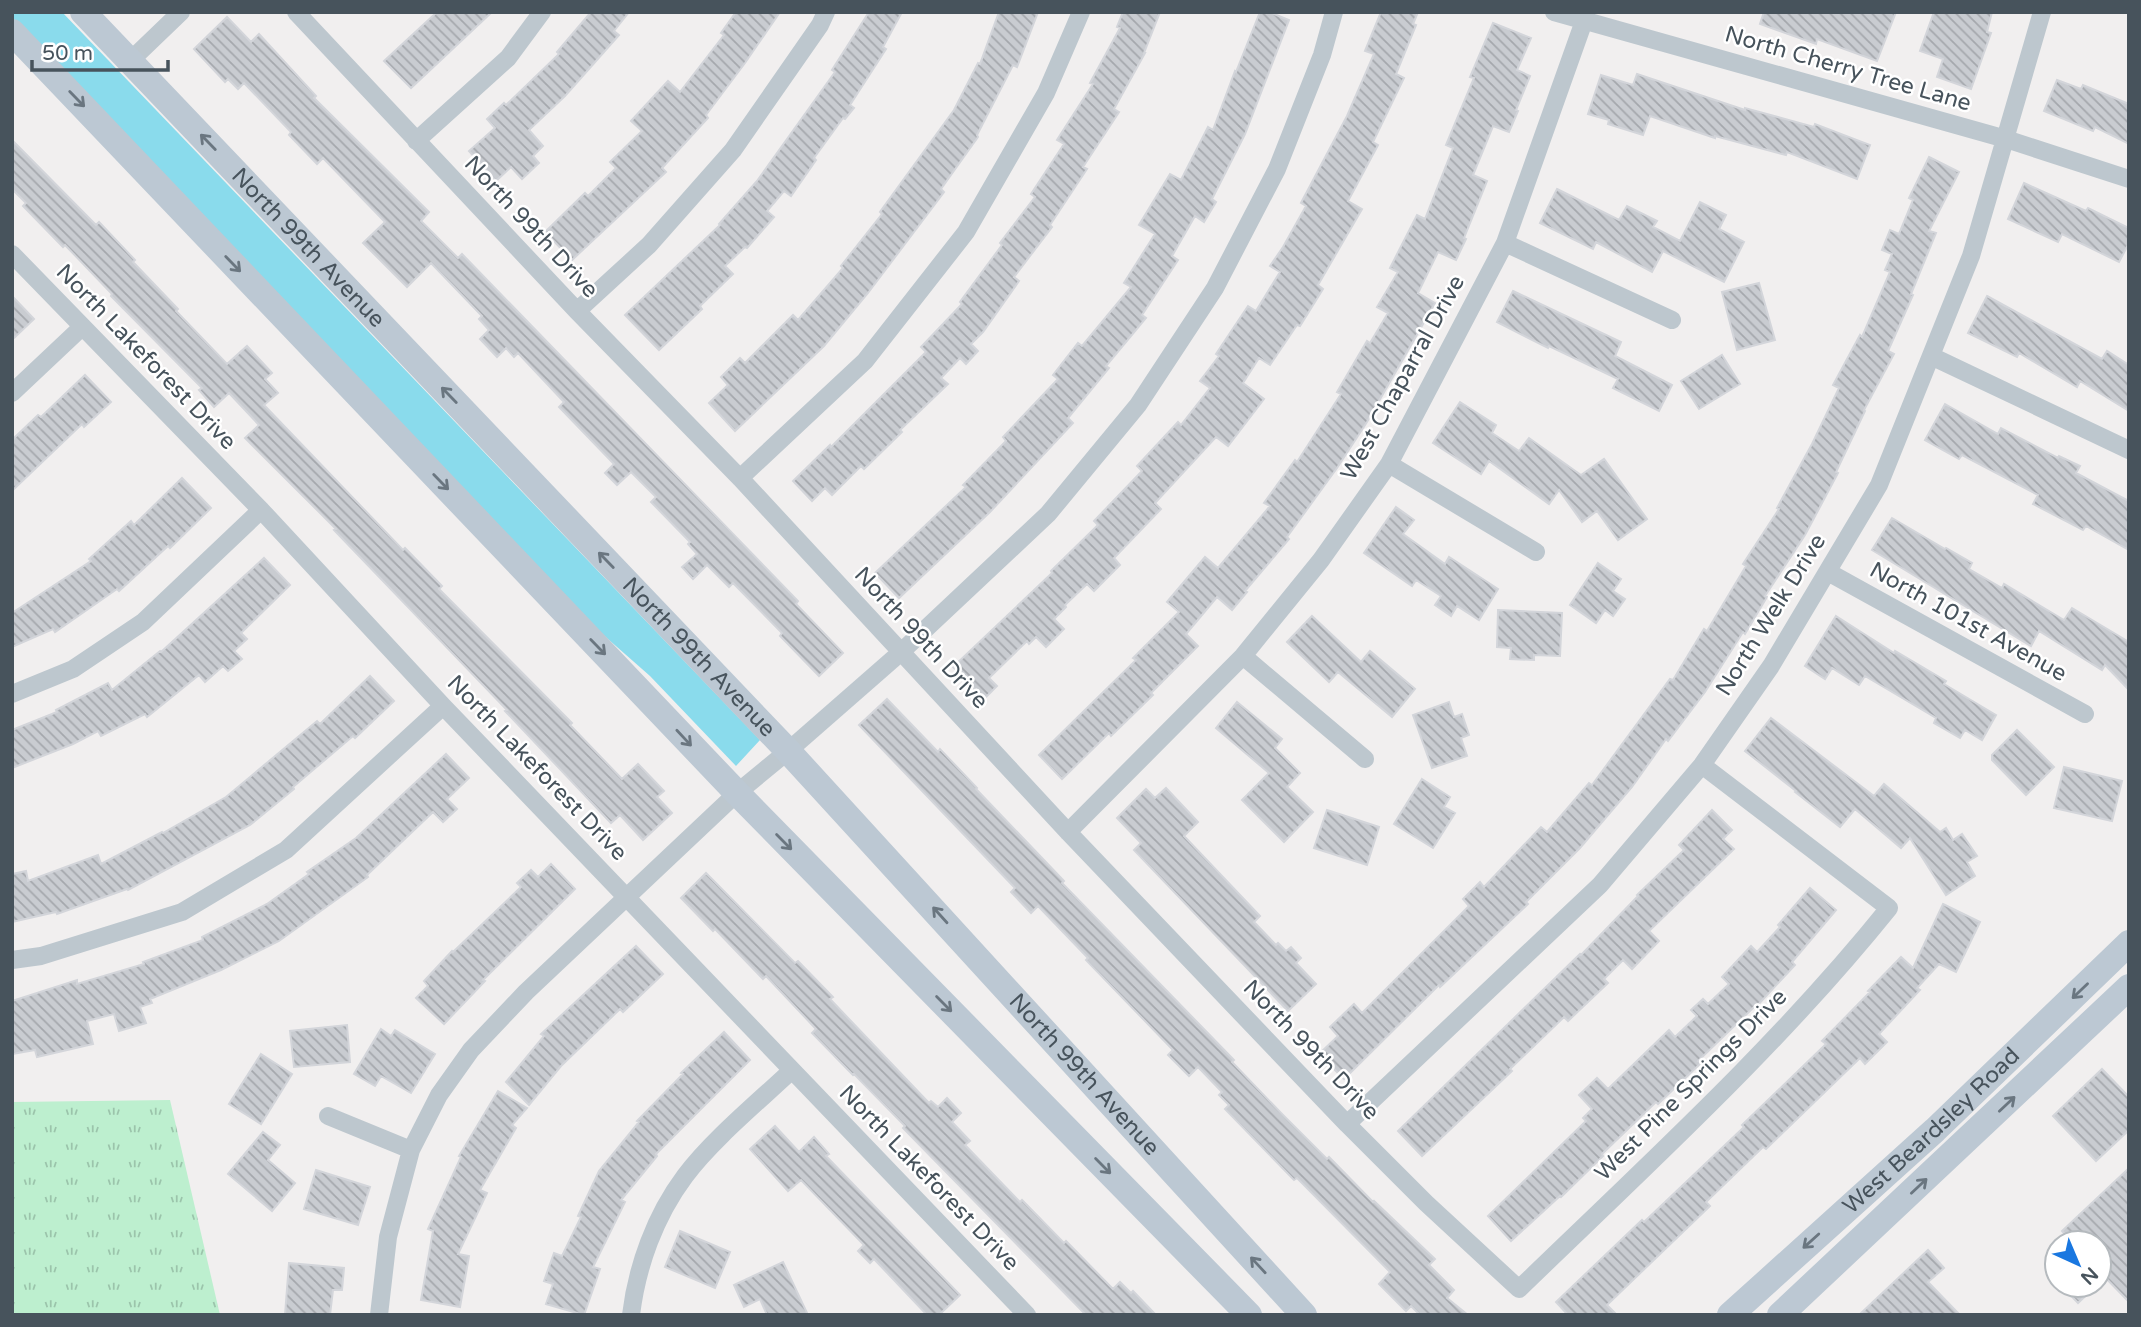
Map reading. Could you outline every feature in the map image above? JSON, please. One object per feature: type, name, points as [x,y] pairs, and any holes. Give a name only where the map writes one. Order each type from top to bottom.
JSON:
[{"type":"main road","name":"North 99th Avenue","points":[[83,12],[788,751],[1304,1315]]},
{"type":"main road","name":"North 99th Avenue","points":[[12,32],[737,793],[1250,1315]]},
{"type":"main road","name":"West Beardsley Road","points":[[1730,1315],[1935,1130],[2129,943]]},
{"type":"main road","name":"West Beardsley Road","points":[[1780,1315],[2129,988]]},
{"type":"main road","points":[[1935,1130],[1957,1151]]},
{"type":"street","points":[[130,61],[181,12]]},
{"type":"street","name":"North 99th Drive","points":[[296,12],[577,312],[740,478],[1068,832],[1347,1124],[1426,1203],[1519,1289]]},
{"type":"street","points":[[416,141],[508,58],[542,12]]},
{"type":"street","points":[[577,312],[649,245],[733,150],[820,25],[826,12]]},
{"type":"street","points":[[740,478],[865,361],[966,232],[1046,93],[1081,12]]},
{"type":"street","points":[[379,1315],[388,1237],[411,1150],[439,1095],[471,1051],[526,992],[737,793],[900,653],[1048,514],[1138,405],[1215,288],[1277,169],[1322,55],[1334,12]]},
{"type":"street","name":"North Cherry Tree Lane","points":[[1554,12],[2006,139],[2129,179]]},
{"type":"street","name":"North Welk Drive","points":[[1347,1124],[1600,885],[1702,765],[1771,666],[1879,485],[1971,257],[2042,12]]},
{"type":"street","name":"West Chaparral Drive","points":[[1068,832],[1243,656],[1321,560],[1389,464],[1505,243],[1584,20]]},
{"type":"street","points":[[1505,243],[1672,320]]},
{"type":"street","name":"North Lakeforest Drive","points":[[12,254],[261,510],[443,705],[1027,1315]]},
{"type":"street","points":[[12,393],[82,327]]},
{"type":"street","points":[[1931,356],[2129,450]]},
{"type":"street","points":[[1389,464],[1536,552]]},
{"type":"street","points":[[12,694],[73,670],[143,622],[261,510]]},
{"type":"street","name":"North 101st Avenue","points":[[1828,572],[2085,714]]},
{"type":"street","points":[[1243,656],[1365,760]]},
{"type":"street","points":[[12,960],[41,956],[182,912],[286,850],[443,705]]},
{"type":"street","name":"West Pine Springs Drive","points":[[1519,1289],[1755,1059],[1821,989],[1889,908],[1702,765]]},
{"type":"street","points":[[631,1315],[634,1287],[658,1219],[685,1175],[791,1070]]},
{"type":"street","points":[[328,1116],[411,1150]]},
{"type":"green space","points":[[170,1100],[220,1315],[12,1315],[12,1102]]},
{"type":"water","points":[[12,12],[62,12],[760,740],[736,766],[650,676],[592,625],[12,22]]},
{"type":"building","points":[[437,12],[492,12],[411,88],[384,61]]},
{"type":"building","points":[[591,12],[629,12],[614,31],[619,35],[565,96],[529,130],[543,146],[533,156],[539,163],[522,179],[511,167],[496,181],[469,151],[495,128],[487,119],[504,103],[506,105],[559,54],[557,52]]},
{"type":"building","points":[[736,12],[780,12],[706,115],[708,118],[662,168],[666,172],[572,260],[545,232],[585,193],[588,196],[616,168],[610,162],[642,131],[631,121],[668,81],[680,92],[724,35],[721,33]]},
{"type":"building","points":[[869,12],[902,12],[883,47],[886,49],[850,105],[854,108],[843,118],[814,158],[816,160],[791,196],[784,191],[767,211],[774,217],[747,248],[725,266],[733,274],[700,306],[702,309],[659,350],[625,315],[720,225],[757,181],[835,72],[832,70]]},
{"type":"building","points":[[999,12],[1038,12],[1017,67],[1013,65],[978,137],[941,189],[944,192],[868,293],[824,346],[735,431],[709,403],[728,385],[721,377],[740,358],[745,363],[793,315],[798,320],[843,268],[841,266],[882,214],[880,212],[954,110],[978,63],[980,64]]},
{"type":"building","points":[[1123,12],[1160,12],[1145,53],[1114,109],[1119,112],[1083,167],[1087,169],[1050,225],[1052,227],[1014,277],[1019,281],[983,332],[971,344],[978,351],[966,364],[960,358],[941,378],[948,384],[864,469],[861,466],[832,495],[825,488],[812,501],[793,481],[926,352],[921,347],[962,304],[960,302],[1002,245],[1000,243],[1035,197],[1031,194],[1064,144],[1057,140],[1093,84],[1090,83],[1120,28],[1117,27]]},
{"type":"building","points":[[1260,12],[1269,12],[1289,20],[1245,134],[1212,199],[1216,202],[1204,222],[1195,216],[1172,256],[1178,260],[1142,315],[1146,318],[1068,418],[1073,423],[990,512],[899,598],[875,573],[966,487],[963,485],[1006,441],[1003,437],[1058,379],[1053,375],[1078,343],[1082,346],[1131,287],[1124,283],[1155,234],[1139,225],[1170,174],[1181,180],[1208,127],[1213,130]]},
{"type":"building","points":[[1381,12],[1418,12],[1413,24],[1416,25],[1396,74],[1404,78],[1373,142],[1378,145],[1348,201],[1362,209],[1318,285],[1323,289],[1300,326],[1297,325],[1270,365],[1259,358],[1243,383],[1264,399],[1228,446],[1216,437],[1155,503],[1161,509],[1114,558],[1120,565],[1094,591],[1087,584],[1065,605],[1054,619],[1064,629],[1046,647],[1036,637],[1029,644],[1027,641],[989,678],[997,686],[984,699],[953,667],[1052,573],[1051,571],[1098,525],[1094,521],[1142,471],[1137,466],[1178,422],[1181,425],[1210,388],[1200,381],[1219,356],[1216,354],[1248,306],[1256,311],[1280,272],[1270,266],[1306,206],[1301,203],[1347,116],[1374,54],[1365,51]]},
{"type":"building","points":[[1764,12],[1896,12],[1877,61],[1817,39],[1816,44],[1760,24]]},
{"type":"building","points":[[1934,12],[1992,12],[1987,32],[1991,33],[1971,89],[1937,77],[1943,59],[1920,51]]},
{"type":"building","points":[[227,17],[251,42],[259,34],[316,96],[314,98],[429,212],[421,221],[458,258],[462,254],[798,601],[796,604],[843,653],[819,676],[733,583],[729,587],[707,565],[693,579],[682,567],[697,554],[688,544],[690,542],[651,502],[656,497],[631,472],[617,485],[605,473],[614,464],[559,407],[564,402],[518,353],[514,357],[506,348],[497,357],[480,339],[489,330],[479,319],[482,316],[431,263],[407,287],[363,243],[385,222],[323,158],[317,164],[289,135],[291,132],[244,83],[238,89],[228,79],[225,82],[194,49]]},
{"type":"building","points":[[1493,23],[1531,38],[1517,70],[1530,76],[1509,132],[1493,126],[1473,175],[1487,181],[1456,260],[1438,252],[1418,293],[1435,303],[1367,422],[1287,537],[1289,539],[1232,610],[1217,597],[1186,634],[1198,646],[1151,693],[1153,695],[1062,779],[1039,755],[1136,660],[1133,658],[1179,612],[1167,602],[1205,557],[1218,568],[1270,506],[1264,503],[1295,460],[1297,462],[1341,394],[1337,392],[1367,341],[1370,343],[1388,313],[1377,307],[1398,272],[1390,268],[1417,215],[1425,219],[1453,148],[1446,145]]},
{"type":"building","points":[[1637,74],[1745,110],[1814,127],[1815,124],[1870,145],[1857,179],[1787,152],[1786,155],[1715,138],[1650,116],[1643,135],[1608,124],[1609,120],[1588,114],[1601,75],[1633,85]]},
{"type":"building","points":[[2057,80],[2081,89],[2083,85],[2129,104],[2129,144],[2095,127],[2093,131],[2044,111]]},
{"type":"building","points":[[12,140],[96,225],[99,222],[178,309],[176,311],[227,364],[247,346],[272,373],[265,379],[278,393],[264,405],[403,550],[405,548],[442,586],[439,589],[572,723],[570,725],[622,779],[638,764],[664,791],[657,797],[672,813],[643,840],[620,815],[611,823],[334,530],[336,529],[245,438],[259,425],[229,393],[214,407],[199,390],[202,388],[65,245],[63,247],[23,206],[26,203],[12,189]]},
{"type":"building","points":[[1929,157],[1959,172],[1929,231],[1936,233],[1888,351],[1894,354],[1864,410],[1836,472],[1838,473],[1805,535],[1765,596],[1767,597],[1745,634],[1743,632],[1705,692],[1668,741],[1666,739],[1632,787],[1580,848],[1526,902],[1528,904],[1440,987],[1439,985],[1344,1079],[1319,1054],[1338,1036],[1330,1027],[1354,1004],[1362,1013],[1469,906],[1463,899],[1480,882],[1484,887],[1541,827],[1547,832],[1589,783],[1592,785],[1670,679],[1673,680],[1704,629],[1707,631],[1746,566],[1743,564],[1779,509],[1777,508],[1839,388],[1833,385],[1860,335],[1862,337],[1890,272],[1885,270],[1892,254],[1882,250],[1890,230],[1899,234],[1913,200],[1909,198]]},
{"type":"building","points":[[2024,183],[2086,211],[2088,208],[2129,228],[2129,243],[2119,262],[2062,234],[2058,242],[2008,219]]},
{"type":"building","points":[[1557,189],[1619,220],[1627,206],[1657,221],[1653,227],[1680,241],[1700,202],[1726,215],[1719,229],[1744,242],[1724,282],[1663,251],[1652,272],[1596,242],[1593,249],[1540,223]]},
{"type":"building","points":[[1759,283],[1775,340],[1737,350],[1722,292]]},
{"type":"building","points":[[1513,291],[1621,342],[1615,356],[1672,385],[1659,411],[1613,388],[1618,379],[1497,322]]},
{"type":"building","points":[[12,296],[34,319],[12,340]]},
{"type":"building","points":[[1987,296],[2102,359],[2107,351],[2129,365],[2129,411],[2080,381],[2077,387],[2019,353],[2017,357],[1968,333]]},
{"type":"building","points":[[1722,355],[1740,384],[1699,409],[1681,381]]},
{"type":"building","points":[[85,375],[111,402],[84,427],[82,424],[12,491],[12,440],[38,415],[41,417]]},
{"type":"building","points":[[1460,402],[1496,425],[1492,433],[1519,451],[1529,438],[1581,475],[1604,459],[1647,519],[1618,540],[1597,511],[1582,522],[1559,490],[1549,504],[1489,461],[1481,474],[1433,443]]},
{"type":"building","points":[[1945,404],[1998,434],[2001,428],[2058,458],[2059,456],[2080,466],[2076,473],[2129,501],[2129,550],[2086,526],[2083,530],[2033,504],[2038,495],[1962,455],[1959,459],[1925,440]]},
{"type":"building","points":[[182,478],[211,508],[170,548],[168,546],[119,591],[117,589],[55,632],[53,629],[12,647],[12,613],[91,561],[89,559],[131,521],[134,525]]},
{"type":"building","points":[[1396,507],[1414,520],[1403,534],[1445,564],[1449,557],[1498,589],[1479,620],[1457,606],[1451,616],[1435,605],[1441,596],[1416,580],[1412,586],[1364,553]]},
{"type":"building","points":[[1892,518],[1972,563],[1969,569],[2002,588],[2004,584],[2064,620],[2072,608],[2129,642],[2129,690],[2105,665],[2102,670],[2039,631],[2031,646],[1872,550]]},
{"type":"building","points":[[264,558],[290,585],[241,633],[247,639],[234,651],[242,659],[228,671],[223,666],[205,682],[199,675],[147,717],[145,714],[101,736],[98,731],[12,768],[12,730],[57,712],[56,710],[108,683],[112,690],[161,652]]},
{"type":"building","points":[[1598,563],[1621,579],[1613,591],[1625,599],[1613,616],[1605,610],[1596,623],[1570,605]]},
{"type":"building","points":[[1498,610],[1562,613],[1560,656],[1534,655],[1534,660],[1510,659],[1511,648],[1497,647]]},
{"type":"building","points":[[1312,616],[1361,662],[1370,651],[1415,689],[1392,717],[1338,672],[1329,682],[1287,642]]},
{"type":"building","points":[[1836,616],[1894,653],[1895,651],[1946,681],[1944,684],[1996,715],[1982,740],[1965,730],[1960,738],[1934,723],[1936,718],[1865,676],[1859,685],[1832,668],[1825,679],[1805,666]]},
{"type":"building","points":[[370,676],[394,701],[355,738],[353,736],[250,825],[128,890],[57,914],[56,912],[12,922],[12,874],[26,871],[28,881],[98,855],[101,864],[163,833],[226,797],[317,721],[320,724]]},
{"type":"building","points":[[887,699],[938,752],[940,749],[1064,881],[1062,883],[1234,1060],[1232,1062],[1282,1114],[1435,1259],[1429,1265],[1454,1290],[1447,1298],[1468,1315],[1420,1315],[1411,1306],[1406,1311],[1379,1284],[1390,1272],[1225,1109],[1229,1105],[1219,1095],[1222,1092],[1198,1067],[1189,1076],[1168,1055],[1173,1050],[1086,960],[1088,958],[1038,906],[1031,913],[1011,892],[1015,888],[859,725]]},
{"type":"building","points":[[1237,702],[1282,739],[1275,748],[1300,773],[1287,787],[1313,812],[1284,842],[1242,800],[1269,773],[1216,728]]},
{"type":"building","points":[[1449,702],[1454,717],[1462,714],[1469,735],[1461,738],[1467,756],[1432,768],[1413,715]]},
{"type":"building","points":[[1771,718],[1874,796],[1884,784],[1940,832],[1946,828],[1953,840],[1962,834],[1977,856],[1967,862],[1975,876],[1946,895],[1910,838],[1901,848],[1855,809],[1840,827],[1745,751]]},
{"type":"building","points":[[2017,730],[2054,767],[2026,795],[1992,760],[1992,755]]},
{"type":"building","points":[[446,754],[469,778],[447,799],[457,809],[443,822],[433,812],[367,875],[368,877],[279,941],[221,970],[150,999],[152,1003],[140,1007],[146,1023],[119,1031],[114,1014],[87,1021],[93,1044],[37,1057],[35,1050],[12,1054],[12,1001],[77,980],[77,984],[144,964],[143,962],[203,940],[202,937],[267,904],[356,838]]},
{"type":"building","points":[[2064,767],[2122,781],[2112,821],[2054,808]]},
{"type":"building","points":[[1422,779],[1450,797],[1444,807],[1455,813],[1433,848],[1394,824]]},
{"type":"building","points":[[1166,788],[1198,822],[1184,836],[1260,916],[1254,922],[1276,945],[1278,943],[1286,951],[1291,947],[1301,958],[1296,963],[1316,984],[1288,1011],[1134,850],[1141,843],[1117,818],[1146,789],[1155,798]]},
{"type":"building","points":[[1327,810],[1379,827],[1367,865],[1314,848]]},
{"type":"building","points":[[1712,810],[1732,830],[1723,839],[1734,849],[1649,931],[1659,941],[1632,969],[1623,960],[1604,979],[1608,983],[1568,1021],[1564,1017],[1510,1069],[1512,1071],[1422,1156],[1398,1131],[1581,955],[1684,850],[1679,845]]},
{"type":"building","points":[[551,864],[575,889],[483,980],[485,981],[444,1024],[416,998],[428,986],[424,981],[521,887],[517,883],[531,870],[538,877]]},
{"type":"building","points":[[706,873],[795,963],[798,961],[833,997],[830,999],[929,1103],[931,1101],[938,1107],[947,1098],[961,1113],[952,1122],[970,1141],[965,1145],[1020,1202],[1022,1200],[1064,1243],[1066,1241],[1113,1289],[1120,1282],[1131,1293],[1133,1291],[1156,1315],[1086,1315],[812,1033],[816,1029],[766,976],[763,979],[681,898]]},
{"type":"building","points":[[1810,888],[1836,910],[1792,962],[1795,965],[1755,1008],[1698,1061],[1701,1063],[1658,1104],[1656,1102],[1561,1197],[1511,1241],[1488,1216],[1586,1121],[1583,1118],[1592,1109],[1579,1095],[1597,1078],[1608,1089],[1669,1030],[1675,1037],[1697,1016],[1691,1010],[1703,999],[1708,1004],[1729,984],[1722,977],[1751,946],[1757,952]]},
{"type":"building","points":[[1943,904],[1980,922],[1956,972],[1939,964],[1917,988],[1920,990],[1879,1034],[1887,1042],[1865,1064],[1860,1058],[1766,1149],[1763,1147],[1706,1202],[1710,1206],[1607,1305],[1617,1315],[1568,1315],[1556,1302],[1744,1127],[1742,1125],[1826,1044],[1822,1041],[1901,957],[1913,968]]},
{"type":"building","points":[[636,946],[663,974],[623,1012],[620,1009],[561,1066],[529,1105],[506,1082],[544,1036],[541,1034]]},
{"type":"building","points":[[347,1025],[350,1062],[294,1067],[290,1031]]},
{"type":"building","points":[[381,1029],[391,1036],[395,1030],[435,1054],[411,1093],[381,1076],[375,1086],[354,1074]]},
{"type":"building","points":[[724,1032],[750,1060],[656,1154],[621,1200],[625,1202],[593,1267],[600,1269],[584,1315],[546,1304],[553,1284],[544,1281],[554,1253],[562,1256],[599,1171],[639,1122],[637,1121]]},
{"type":"building","points":[[261,1054],[292,1074],[261,1124],[229,1104]]},
{"type":"building","points":[[2102,1069],[2129,1097],[2129,1130],[2096,1161],[2053,1116]]},
{"type":"building","points":[[498,1091],[527,1108],[512,1125],[516,1128],[480,1190],[487,1193],[458,1254],[469,1256],[460,1307],[421,1300],[433,1231],[428,1229],[461,1157],[459,1156]]},
{"type":"building","points":[[775,1126],[799,1152],[814,1137],[829,1154],[826,1156],[960,1295],[939,1315],[927,1315],[874,1259],[870,1263],[858,1251],[864,1245],[801,1180],[788,1191],[750,1149]]},
{"type":"building","points":[[263,1132],[280,1145],[268,1160],[295,1183],[272,1211],[228,1174]]},
{"type":"building","points":[[2129,1168],[2129,1302],[2113,1285],[2113,1229],[2064,1229]]},
{"type":"building","points":[[316,1170],[370,1187],[358,1225],[304,1209]]},
{"type":"building","points":[[680,1231],[730,1252],[715,1288],[665,1267]]},
{"type":"building","points":[[1928,1250],[1944,1268],[1928,1282],[1960,1315],[1859,1315]]},
{"type":"building","points":[[783,1262],[808,1315],[767,1315],[760,1299],[744,1307],[734,1285]]},
{"type":"building","points":[[289,1263],[344,1268],[342,1290],[333,1290],[330,1315],[285,1315]]}]
